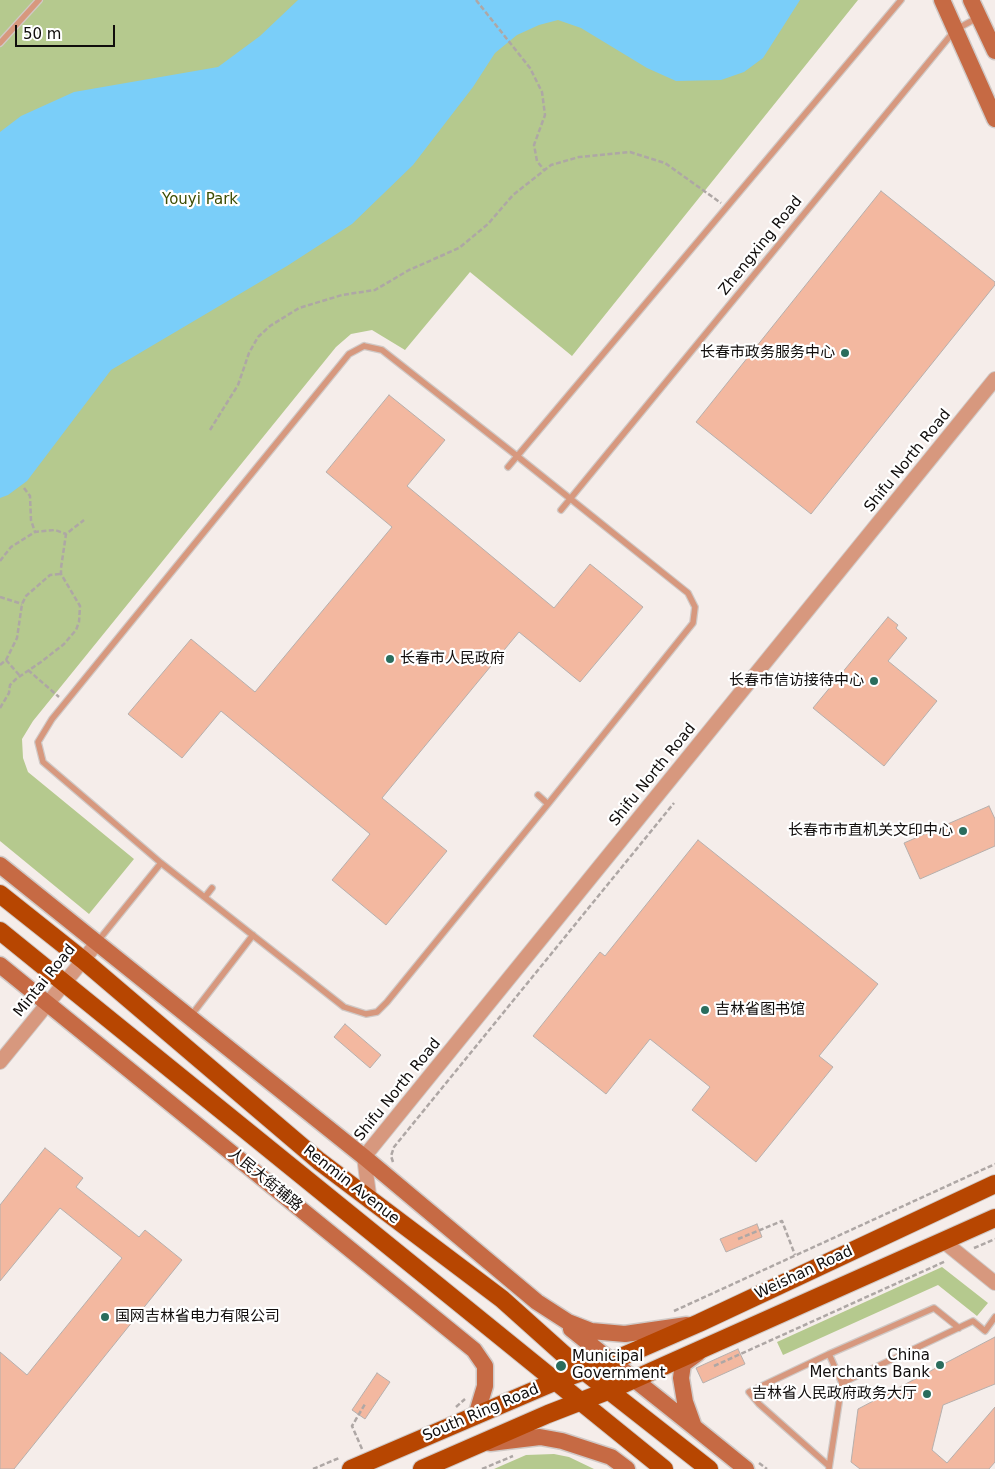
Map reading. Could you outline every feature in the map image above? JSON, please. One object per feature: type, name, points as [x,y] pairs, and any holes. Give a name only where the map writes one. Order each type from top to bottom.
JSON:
[{"type":"main road","points":[[942,0],[995,119]]},
{"type":"main road","points":[[972,0],[995,51]]},
{"type":"main road","points":[[0,865],[188,1018],[364,1157],[537,1302],[694,1427],[749,1463]]},
{"type":"main road","name":"Renmin Avenue","points":[[0,894],[83,960],[319,1161],[370,1202],[502,1299],[583,1370],[709,1469]]},
{"type":"main road","name":"Renmin Avenue","points":[[0,931],[554,1382],[664,1469]]},
{"type":"main road","name":"人民大街辅路","points":[[0,966],[474,1350],[485,1366],[485,1386],[476,1416]]},
{"type":"main road","name":"Weishan Road","points":[[612,1361],[699,1323],[995,1184]]},
{"type":"main road","name":"Weishan Road","points":[[634,1379],[995,1218]]},
{"type":"main road","points":[[537,1302],[568,1322],[591,1331],[625,1334],[699,1323]]},
{"type":"main road","points":[[694,1427],[684,1402],[681,1378],[683,1364],[712,1343]]},
{"type":"main road","name":"South Ring Road","points":[[350,1459],[476,1416],[583,1370],[612,1361]]},
{"type":"main road","name":"South Ring Road","points":[[422,1469],[634,1379]]},
{"type":"main road","points":[[459,1452],[516,1439],[540,1437],[582,1446],[611,1457],[626,1469]]},
{"type":"street","name":"Shifu North Road","points":[[370,1202],[364,1157],[995,379]]},
{"type":"street","name":"Mintai Road","points":[[0,1062],[97,943]]},
{"type":"street","points":[[943,1241],[995,1283]]},
{"type":"lane","points":[[0,43],[39,0]]},
{"type":"lane","points":[[508,467],[901,0]]},
{"type":"lane","name":"Zhengxing Road","points":[[561,510],[955,30],[979,18]]},
{"type":"lane","points":[[364,346],[382,350],[517,456],[569,500],[688,593],[695,607],[693,623],[387,1002],[377,1012],[366,1014],[344,1007],[161,863],[43,762],[38,742],[66,703],[349,354],[364,346]]},
{"type":"lane","points":[[538,796],[548,804]]},
{"type":"lane","points":[[97,943],[161,863]]},
{"type":"lane","points":[[205,897],[212,888]]},
{"type":"lane","points":[[188,1018],[253,935]]},
{"type":"lane","points":[[829,1468],[759,1404],[749,1392],[829,1354],[934,1308],[959,1328]]},
{"type":"lane","points":[[842,1383],[974,1321],[984,1331],[995,1317]]},
{"type":"lane","points":[[829,1354],[842,1383],[829,1468]]},
{"type":"path","points":[[476,0],[536,78],[544,103],[545,115],[534,145],[537,161],[544,170]]},
{"type":"path","points":[[210,430],[238,385],[249,353],[258,338],[270,326],[299,308],[342,295],[375,290],[409,270],[459,248],[488,224],[513,195],[551,165],[579,157],[630,152],[665,163],[726,207]]},
{"type":"path","points":[[24,488],[30,496],[31,520],[35,532]]},
{"type":"path","points":[[0,708],[9,693],[10,685],[64,644],[72,635],[79,622],[78,600],[62,574],[66,534],[84,520]]},
{"type":"path","points":[[0,561],[11,547],[35,532],[55,530],[66,534]]},
{"type":"path","points":[[0,665],[6,660],[17,638],[22,604],[42,581],[50,575],[62,574]]},
{"type":"path","points":[[0,597],[22,604]]},
{"type":"path","points":[[6,660],[20,676]]},
{"type":"path","points":[[28,670],[66,703]]},
{"type":"path","points":[[395,1166],[391,1156],[394,1147],[674,803]]},
{"type":"path","points":[[669,1314],[995,1164]]},
{"type":"path","points":[[738,1239],[782,1221],[796,1255]]},
{"type":"path","points":[[714,1366],[995,1239]]},
{"type":"path","points":[[765,1339],[772,1340]]},
{"type":"path","points":[[448,1410],[457,1406],[468,1394]]},
{"type":"path","points":[[362,1449],[352,1426],[365,1404]]},
{"type":"path","points":[[313,1469],[350,1459],[362,1449],[371,1445]]},
{"type":"path","points":[[482,1469],[517,1454]]},
{"type":"path","points":[[749,1463],[767,1469]]},
{"type":"green space","name":"Youyi Park","points":[[0,0],[858,0],[572,356],[470,272],[405,350],[372,330],[351,334],[336,347],[33,721],[22,739],[23,758],[28,772],[134,859],[89,914],[0,841]]},
{"type":"green space","points":[[942,1267],[988,1303],[977,1316],[938,1285],[783,1355],[777,1342]]},
{"type":"green space","points":[[554,1454],[569,1457],[594,1469],[494,1469],[526,1455]]},
{"type":"water","points":[[298,0],[800,0],[763,58],[744,72],[721,80],[676,81],[647,68],[581,28],[558,20],[539,25],[517,35],[495,53],[473,87],[413,165],[352,224],[287,266],[111,370],[27,481],[8,495],[0,498],[0,132],[21,116],[74,92],[218,67],[260,36]]},
{"type":"building","name":"长春市政务服务中心","points":[[881,191],[995,282],[995,285],[811,514],[696,422]]},
{"type":"building","name":"长春市人民政府","points":[[389,395],[445,440],[407,486],[554,608],[590,564],[643,607],[580,682],[519,632],[382,798],[447,851],[386,925],[332,880],[370,834],[221,711],[182,758],[128,714],[191,639],[255,692],[392,527],[326,472]]},
{"type":"building","name":"长春市信访接待中心","points":[[888,617],[898,625],[896,628],[907,638],[888,661],[937,701],[884,766],[813,708]]},
{"type":"building","name":"长春市市直机关文印中心","points":[[989,806],[995,819],[995,846],[920,879],[904,843]]},
{"type":"building","name":"吉林省图书馆","points":[[698,840],[878,984],[819,1056],[833,1067],[756,1162],[692,1110],[710,1087],[650,1039],[606,1094],[533,1036],[600,952],[605,956]]},
{"type":"building","points":[[345,1024],[381,1055],[370,1068],[334,1037]]},
{"type":"building","name":"国网吉林省电力有限公司","points":[[45,1148],[83,1178],[76,1187],[139,1237],[145,1230],[182,1260],[14,1469],[0,1469],[0,1352],[27,1375],[122,1258],[60,1208],[0,1281],[0,1205]]},
{"type":"building","points":[[757,1224],[762,1237],[726,1252],[720,1239]]},
{"type":"building","name":"吉林省人民政府政务大厅","points":[[995,1337],[995,1384],[943,1405],[932,1450],[947,1463],[995,1407],[995,1462],[989,1469],[860,1469],[851,1462],[858,1409]]},
{"type":"building","points":[[738,1349],[745,1364],[703,1383],[696,1368]]},
{"type":"building","points":[[377,1373],[390,1382],[365,1419],[352,1410]]},
{"type":"place","name":"长春市政务服务中心","points":[[845,353]]},
{"type":"place","name":"长春市人民政府","points":[[390,659]]},
{"type":"place","name":"长春市信访接待中心","points":[[874,681]]},
{"type":"place","name":"长春市市直机关文印中心","points":[[963,831]]},
{"type":"place","name":"吉林省图书馆","points":[[705,1010]]},
{"type":"place","name":"国网吉林省电力有限公司","points":[[105,1317]]},
{"type":"place","name":"China Merchants Bank","points":[[940,1365]]},
{"type":"place","name":"Municipal Government","points":[[561,1366]]},
{"type":"place","name":"吉林省人民政府政务大厅","points":[[927,1394]]}]
